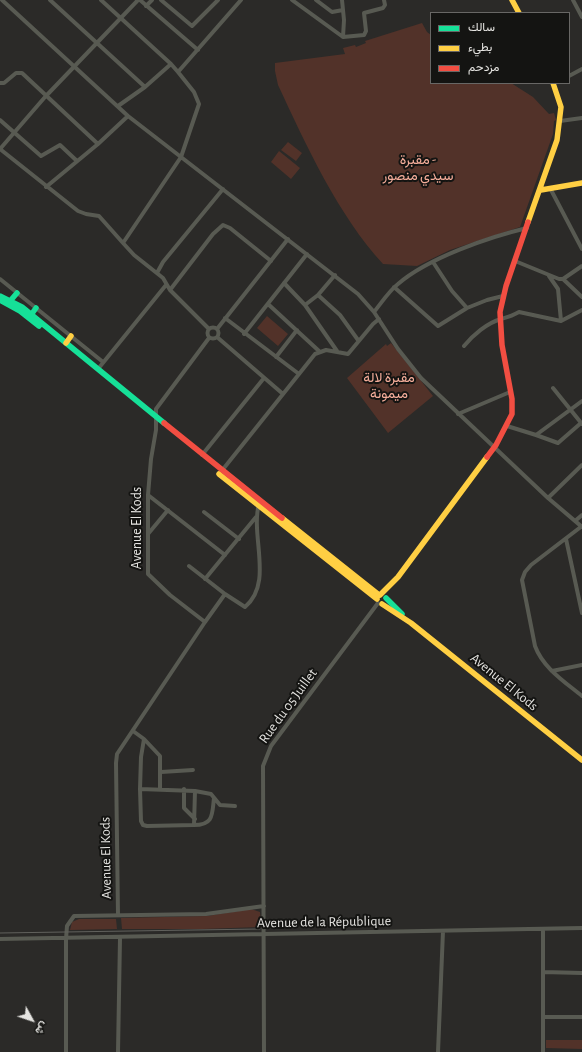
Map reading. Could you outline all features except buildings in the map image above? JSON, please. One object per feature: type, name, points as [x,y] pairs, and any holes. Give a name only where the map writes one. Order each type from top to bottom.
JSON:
[{"type":"main road","points":[[512,0],[518,12]]},
{"type":"main road","points":[[381,599],[494,448],[507,426],[512,408],[502,345],[500,319],[503,296],[554,152],[560,121],[560,101],[554,84]]},
{"type":"main road","points":[[541,190],[582,183]]},
{"type":"main road","points":[[11,300],[17,293]]},
{"type":"main road","points":[[0,296],[11,300],[31,315],[156,418]]},
{"type":"main road","points":[[0,300],[20,311],[156,418]]},
{"type":"main road","points":[[31,315],[36,308]]},
{"type":"main road","points":[[66,343],[71,336]]},
{"type":"main road","name":"Avenue El Kods","points":[[156,418],[202,455],[220,473]]},
{"type":"main road","name":"Avenue El Kods","points":[[156,418],[220,473],[411,622],[582,760]]},
{"type":"street","points":[[2,0],[128,116],[358,294],[374,312],[398,348],[421,378],[548,498],[582,527],[531,565],[525,572],[522,580],[534,646],[540,660],[582,696]]},
{"type":"street","points":[[50,0],[145,88]]},
{"type":"street","points":[[101,0],[171,64],[194,92],[198,104],[181,157],[123,243]]},
{"type":"street","points":[[198,50],[139,0],[45,97],[0,149],[46,187],[82,213],[99,216],[134,255],[163,278],[170,290],[209,329],[217,329]]},
{"type":"street","points":[[146,6],[152,0]]},
{"type":"street","points":[[161,0],[194,26],[218,0]]},
{"type":"street","points":[[178,72],[240,0]]},
{"type":"street","points":[[292,0],[343,37],[364,35],[366,31],[364,13],[383,8],[385,5],[384,0]]},
{"type":"street","points":[[316,0],[332,12],[343,10]]},
{"type":"street","points":[[342,0],[344,20],[343,37]]},
{"type":"street","points":[[573,0],[582,17]]},
{"type":"street","points":[[118,106],[145,88],[171,64]]},
{"type":"street","points":[[570,75],[582,69]]},
{"type":"street","points":[[0,83],[4,83],[16,73],[20,72],[45,97],[98,144]]},
{"type":"street","points":[[46,187],[98,144],[128,116]]},
{"type":"street","points":[[560,121],[582,118]]},
{"type":"street","points":[[0,120],[41,156],[60,145],[77,161]]},
{"type":"street","points":[[550,188],[582,250]]},
{"type":"street","points":[[157,273],[163,262],[223,189]]},
{"type":"street","points":[[170,290],[213,234],[224,225],[230,228],[271,261]]},
{"type":"street","points":[[374,312],[394,287],[407,277],[433,262],[486,240],[527,228]]},
{"type":"street","points":[[217,329],[288,239]]},
{"type":"street","points":[[244,334],[307,254]]},
{"type":"street","points":[[515,261],[549,276],[563,279],[582,298]]},
{"type":"street","points":[[433,262],[452,291],[467,308]]},
{"type":"street","points":[[563,279],[582,266]]},
{"type":"street","points":[[305,305],[318,295],[335,276]]},
{"type":"street","points":[[549,276],[558,289],[560,321]]},
{"type":"street","points":[[0,279],[103,362]]},
{"type":"street","points":[[284,284],[305,305],[337,351]]},
{"type":"street","points":[[98,369],[166,285]]},
{"type":"street","points":[[394,287],[438,326],[467,308],[503,296]]},
{"type":"street","points":[[318,295],[340,315],[358,340]]},
{"type":"street","points":[[268,304],[319,351]]},
{"type":"street","points":[[464,346],[473,336],[500,319],[513,316],[521,312],[560,321],[582,310]]},
{"type":"street","points":[[225,318],[244,334],[299,374]]},
{"type":"street","points":[[220,473],[319,351],[337,351],[348,354],[358,340],[379,319]]},
{"type":"street","points":[[156,418],[157,408],[209,338],[209,329]]},
{"type":"street","points":[[217,329],[219,335],[217,338]]},
{"type":"street","points":[[276,357],[297,330]]},
{"type":"street","points":[[209,338],[217,338],[283,394]]},
{"type":"street","points":[[202,455],[264,378]]},
{"type":"street","points":[[507,426],[558,443],[581,424],[553,388]]},
{"type":"street","points":[[458,414],[510,392]]},
{"type":"street","points":[[536,435],[582,401]]},
{"type":"street","name":"Avenue El Kods","points":[[118,915],[117,754],[205,622],[149,576],[147,570],[148,495],[156,418]]},
{"type":"street","points":[[548,498],[582,465]]},
{"type":"street","points":[[148,495],[225,555]]},
{"type":"street","points":[[189,566],[225,594],[245,607],[258,589],[260,552],[256,517],[259,503]]},
{"type":"street","points":[[148,534],[168,510]]},
{"type":"street","points":[[204,512],[239,540]]},
{"type":"street","points":[[575,521],[582,515]]},
{"type":"street","points":[[205,579],[239,540],[256,517]]},
{"type":"street","points":[[566,539],[582,611]]},
{"type":"street","points":[[205,622],[225,594]]},
{"type":"street","name":"Rue du 05 Juillet","points":[[264,1052],[262,807],[264,760],[271,746],[381,599]]},
{"type":"street","points":[[552,671],[582,665]]},
{"type":"street","points":[[133,731],[144,739],[160,756],[160,789]]},
{"type":"street","points":[[144,739],[141,757],[140,789],[141,821],[143,825],[202,825],[208,822],[211,818],[214,798]]},
{"type":"street","points":[[161,772],[193,770]]},
{"type":"street","points":[[140,789],[195,791],[211,794],[220,805],[235,806]]},
{"type":"street","points":[[184,790],[184,808],[195,819]]},
{"type":"street","points":[[194,825],[195,791]]},
{"type":"street","points":[[66,1052],[66,939],[67,926],[74,916],[206,914],[264,906]]},
{"type":"street","name":"Avenue de la République","points":[[0,939],[120,938],[582,928]]},
{"type":"street","points":[[543,929],[543,1052]]},
{"type":"street","points":[[438,1052],[443,931]]},
{"type":"street","points":[[118,1052],[120,938]]},
{"type":"street","points":[[543,972],[582,973]]},
{"type":"street","points":[[543,1017],[582,1017]]},
{"type":"green space","name":"مقبرة - سيدي منصور","points":[[422,23],[430,34],[430,84],[513,84],[533,97],[549,114],[554,113],[556,120],[554,121],[553,134],[520,227],[450,250],[417,266],[383,264],[367,245],[337,202],[324,179],[278,85],[275,71],[275,63],[345,54],[343,48],[355,45],[356,47],[366,43],[365,41]]},
{"type":"green space","points":[[288,142],[302,153],[296,161],[281,150]]},
{"type":"green space","points":[[279,151],[300,168],[291,179],[271,162]]},
{"type":"green space","points":[[267,316],[288,334],[278,346],[257,328]]},
{"type":"green space","name":"مقبرة لالة ميمونة","points":[[391,343],[433,396],[388,433],[347,378],[386,344],[387,346]]},
{"type":"green space","points":[[251,909],[260,912],[261,927],[122,929],[121,918],[207,916]]},
{"type":"green space","points":[[79,919],[116,919],[117,929],[70,930],[72,922]]},
{"type":"green space","points":[[546,1040],[582,1040],[582,1049],[546,1048]]},
{"type":"tram line","points":[[0,933],[260,929]]},
{"type":"traffic: fast","points":[[11,300],[17,293]]},
{"type":"traffic: fast","points":[[0,296],[22,307],[164,423]]},
{"type":"traffic: fast","points":[[0,300],[20,311],[39,326]]},
{"type":"traffic: fast","points":[[31,315],[36,308]]},
{"type":"traffic: fast","points":[[386,598],[402,614]]},
{"type":"traffic: slow","points":[[512,0],[518,12]]},
{"type":"traffic: slow","points":[[528,222],[557,140],[561,107],[553,84]]},
{"type":"traffic: slow","points":[[541,190],[582,183]]},
{"type":"traffic: slow","points":[[66,343],[71,336]]},
{"type":"traffic: slow","points":[[380,595],[398,577],[487,457]]},
{"type":"traffic: slow","points":[[219,474],[377,599]]},
{"type":"traffic: slow","points":[[282,518],[379,595]]},
{"type":"traffic: slow","points":[[382,604],[411,623],[582,760]]},
{"type":"traffic: jam","points":[[487,457],[496,445],[512,414],[512,399],[502,345],[500,312],[506,286],[528,222]]},
{"type":"traffic: jam","points":[[164,423],[282,518]]}]
